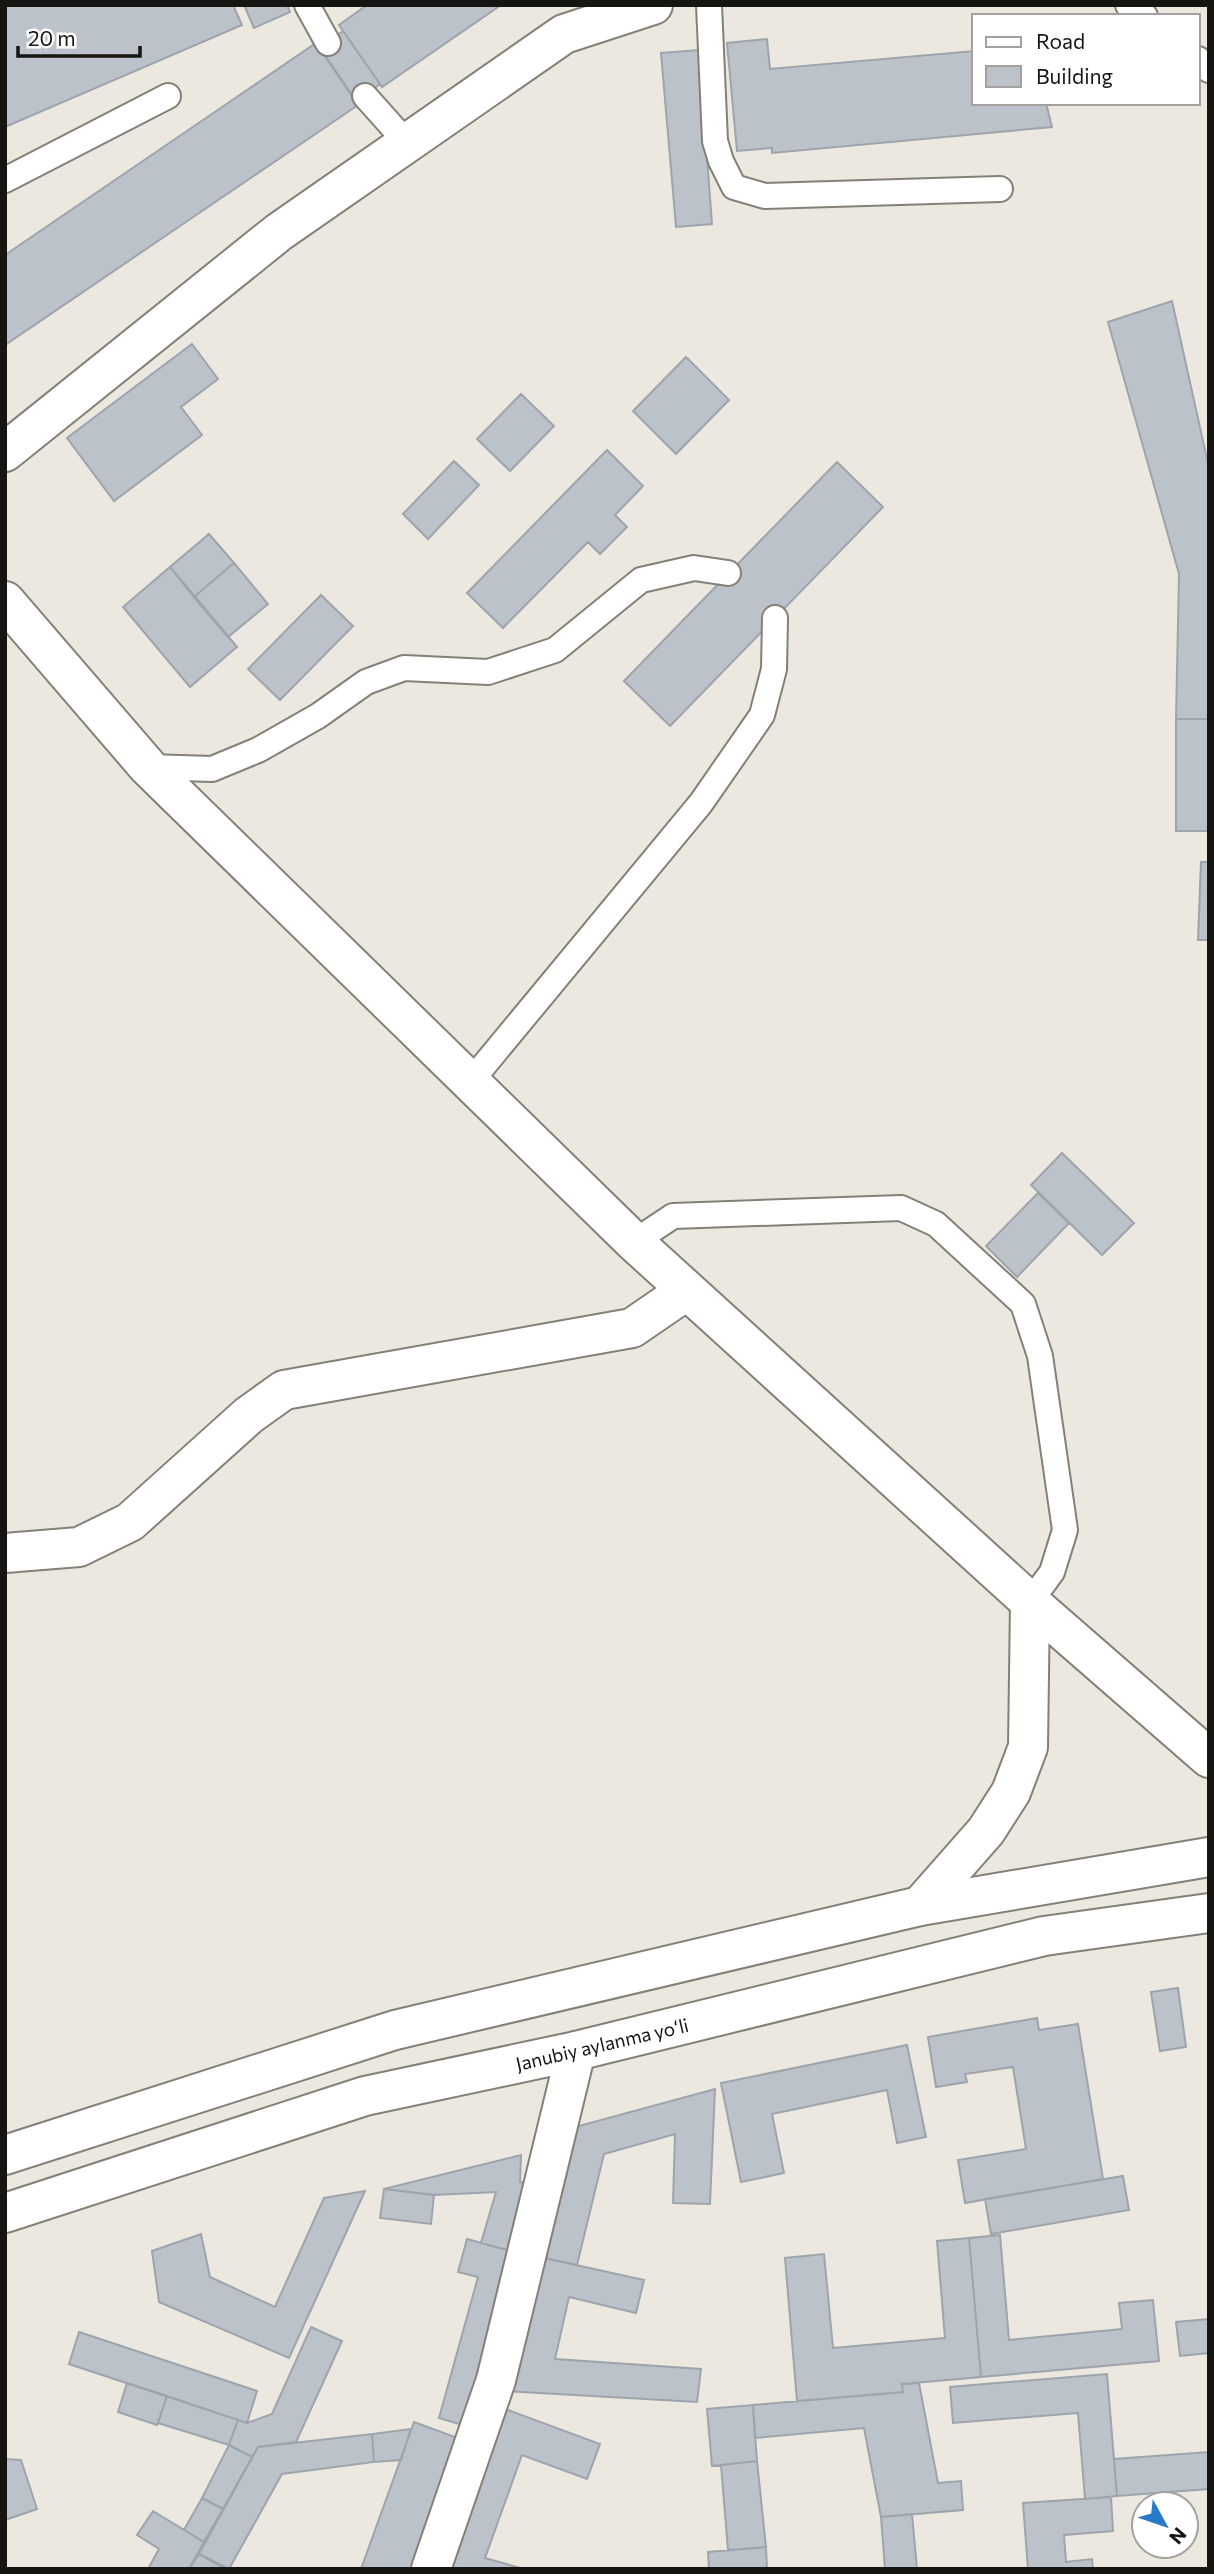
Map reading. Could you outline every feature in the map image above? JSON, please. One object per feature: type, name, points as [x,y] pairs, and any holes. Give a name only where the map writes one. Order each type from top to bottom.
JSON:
[{"type":"main road","points":[[5,452],[279,232],[564,34],[653,5]]},
{"type":"main road","points":[[5,601],[148,767],[634,1242],[1030,1602],[1209,1758]]},
{"type":"main road","points":[[5,1553],[79,1547],[130,1521],[248,1415],[284,1390],[632,1328],[686,1291]]},
{"type":"main road","points":[[920,1906],[986,1831],[1011,1792],[1028,1747],[1030,1602]]},
{"type":"main road","points":[[5,2155],[395,2030],[920,1906],[1209,1857]]},
{"type":"main road","name":"Janubiy aylanma yoʻli","points":[[5,2213],[365,2096],[576,2051],[1044,1936],[1209,1913]]},
{"type":"main road","points":[[431,2569],[496,2380],[576,2051]]},
{"type":"lane","points":[[307,5],[328,43]]},
{"type":"lane","points":[[709,5],[715,141],[734,187],[765,196],[1000,189]]},
{"type":"lane","points":[[5,180],[168,96]]},
{"type":"lane","points":[[365,96],[407,143]]},
{"type":"lane","points":[[148,767],[212,769],[258,750],[318,716],[366,682],[404,668],[488,672],[555,650],[641,580],[694,568],[728,573]]},
{"type":"lane","points":[[471,1081],[701,803],[762,715],[774,669],[775,618]]},
{"type":"lane","points":[[634,1242],[673,1216],[901,1208],[936,1224],[1023,1304],[1040,1356],[1065,1530],[1052,1572],[1030,1602]]},
{"type":"building","points":[[5,5],[233,5],[242,25],[5,127]]},
{"type":"building","points":[[244,5],[287,5],[290,12],[254,28]]},
{"type":"building","points":[[367,5],[501,5],[382,87],[339,25]]},
{"type":"building","points":[[343,31],[380,84],[356,101],[320,48]]},
{"type":"building","points":[[767,39],[770,69],[972,51],[972,105],[1046,105],[1052,127],[772,153],[772,148],[737,151],[727,43]]},
{"type":"building","points":[[316,43],[358,105],[5,345],[5,255]]},
{"type":"building","points":[[699,50],[712,224],[676,227],[661,53]]},
{"type":"building","points":[[1172,301],[1209,468],[1209,719],[1176,719],[1179,574],[1108,322]]},
{"type":"building","points":[[192,344],[218,379],[181,407],[202,435],[114,501],[67,438]]},
{"type":"building","points":[[686,357],[729,400],[676,454],[633,411]]},
{"type":"building","points":[[521,394],[554,426],[510,471],[477,439]]},
{"type":"building","points":[[607,450],[643,486],[615,515],[627,527],[600,554],[588,542],[503,628],[467,593]]},
{"type":"building","points":[[454,461],[479,485],[428,539],[403,514]]},
{"type":"building","points":[[837,462],[883,507],[670,726],[624,681]]},
{"type":"building","points":[[209,534],[234,563],[194,597],[170,567]]},
{"type":"building","points":[[234,563],[268,604],[228,637],[194,597]]},
{"type":"building","points":[[170,567],[237,647],[190,687],[123,607]]},
{"type":"building","points":[[321,595],[353,626],[280,700],[248,669]]},
{"type":"building","points":[[1176,719],[1209,719],[1209,831],[1176,831]]},
{"type":"building","points":[[1201,862],[1209,862],[1209,940],[1198,940]]},
{"type":"building","points":[[1062,1153],[1134,1223],[1102,1255],[1031,1185]]},
{"type":"building","points":[[1038,1193],[1069,1223],[1017,1277],[986,1246]]},
{"type":"building","points":[[1178,1988],[1186,2047],[1160,2051],[1151,1992]]},
{"type":"building","points":[[1037,2018],[1039,2030],[1078,2024],[1103,2179],[965,2203],[958,2160],[1026,2149],[1013,2067],[965,2074],[967,2082],[936,2087],[928,2037]]},
{"type":"building","points":[[907,2045],[926,2137],[897,2143],[887,2090],[772,2114],[784,2173],[741,2182],[721,2083]]},
{"type":"building","points":[[715,2089],[710,2204],[673,2203],[675,2134],[604,2154],[577,2265],[535,2256],[564,2130]]},
{"type":"building","points":[[521,2155],[520,2182],[541,2187],[522,2254],[481,2243],[496,2192],[434,2195],[384,2189]]},
{"type":"building","points":[[1123,2176],[1129,2210],[991,2234],[985,2199]]},
{"type":"building","points":[[384,2189],[434,2195],[431,2224],[380,2218]]},
{"type":"building","points":[[365,2191],[289,2358],[159,2302],[152,2251],[201,2234],[210,2277],[275,2307],[324,2198]]},
{"type":"building","points":[[1000,2235],[1009,2340],[1122,2329],[1119,2303],[1153,2300],[1159,2361],[981,2377],[969,2238]]},
{"type":"building","points":[[969,2238],[981,2377],[902,2384],[903,2392],[797,2401],[785,2258],[824,2254],[833,2348],[945,2338],[937,2241]]},
{"type":"building","points":[[467,2239],[522,2254],[473,2428],[439,2418],[478,2277],[458,2272]]},
{"type":"building","points":[[535,2256],[644,2280],[636,2313],[569,2297],[555,2359],[701,2369],[697,2402],[503,2391]]},
{"type":"building","points":[[1209,2319],[1209,2353],[1180,2356],[1176,2322]]},
{"type":"building","points":[[311,2327],[342,2341],[296,2442],[258,2447],[252,2457],[229,2445],[238,2420],[247,2423],[272,2414]]},
{"type":"building","points":[[79,2332],[257,2391],[247,2423],[69,2364]]},
{"type":"building","points":[[1107,2374],[1117,2496],[1085,2499],[1078,2413],[953,2423],[950,2387]]},
{"type":"building","points":[[127,2383],[167,2396],[157,2425],[118,2412]]},
{"type":"building","points":[[919,2383],[938,2483],[961,2481],[963,2510],[881,2517],[864,2428],[755,2438],[753,2405],[903,2392],[902,2384]]},
{"type":"building","points":[[167,2396],[238,2420],[229,2445],[158,2423]]},
{"type":"building","points":[[753,2405],[757,2461],[712,2466],[707,2409]]},
{"type":"building","points":[[500,2407],[600,2444],[587,2479],[522,2455],[485,2558],[524,2569],[440,2569]]},
{"type":"building","points":[[414,2422],[463,2440],[417,2569],[361,2569]]},
{"type":"building","points":[[411,2429],[401,2460],[374,2462],[372,2434]]},
{"type":"building","points":[[372,2434],[374,2462],[282,2474],[229,2569],[199,2554],[258,2447]]},
{"type":"building","points":[[229,2445],[252,2457],[223,2509],[202,2498]]},
{"type":"building","points":[[1209,2452],[1209,2489],[1130,2490],[1130,2495],[1117,2496],[1114,2459]]},
{"type":"building","points":[[5,2459],[21,2460],[37,2509],[5,2520]]},
{"type":"building","points":[[757,2461],[766,2547],[728,2550],[721,2465]]},
{"type":"building","points":[[1111,2497],[1113,2531],[1064,2535],[1066,2562],[1092,2559],[1093,2569],[1028,2569],[1023,2503]]},
{"type":"building","points":[[202,2498],[223,2509],[204,2542],[184,2530]]},
{"type":"building","points":[[153,2511],[204,2542],[189,2569],[148,2569],[159,2549],[137,2535]]},
{"type":"building","points":[[912,2514],[917,2569],[885,2569],[881,2517]]},
{"type":"building","points":[[766,2547],[767,2569],[709,2569],[708,2552]]},
{"type":"building","points":[[199,2554],[225,2569],[189,2569]]}]
